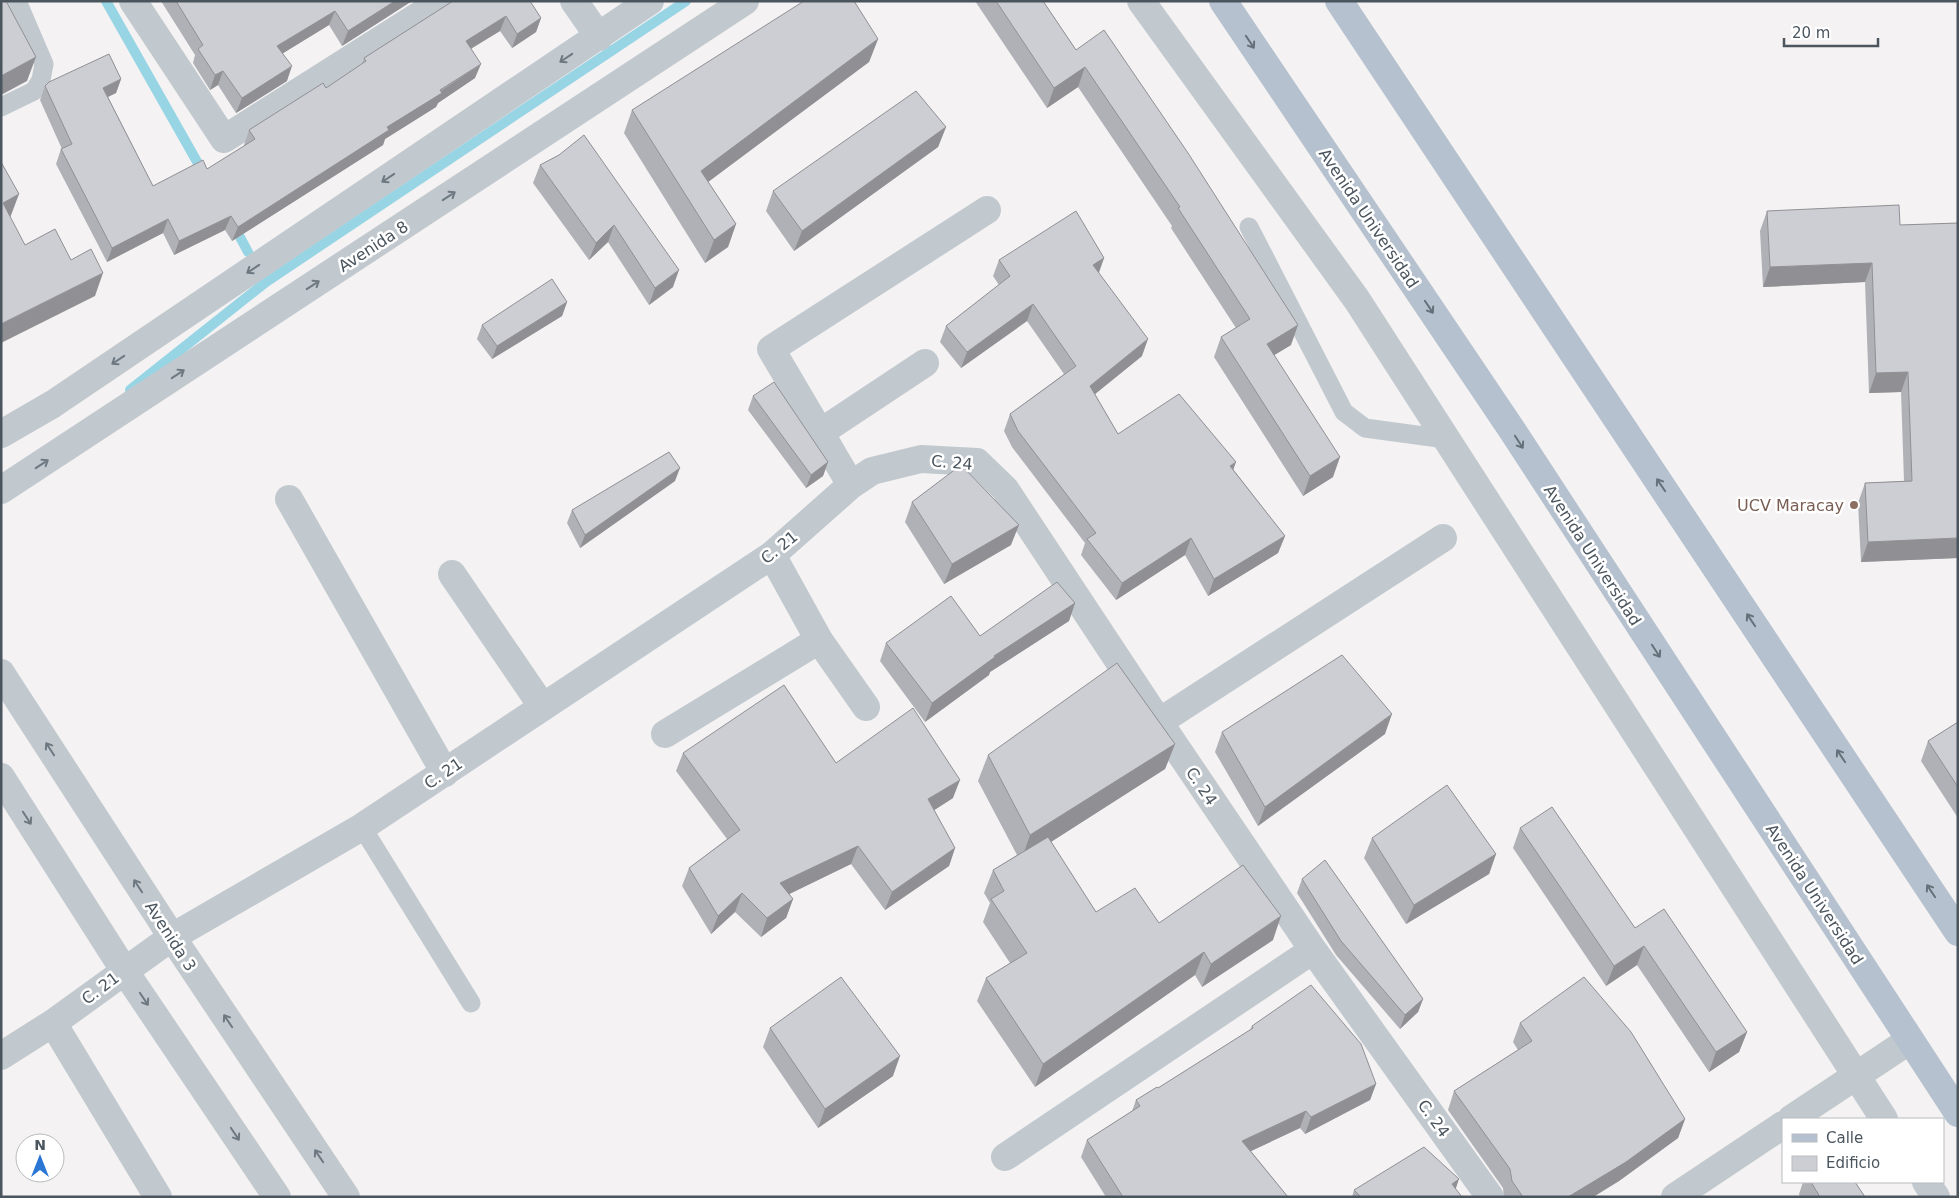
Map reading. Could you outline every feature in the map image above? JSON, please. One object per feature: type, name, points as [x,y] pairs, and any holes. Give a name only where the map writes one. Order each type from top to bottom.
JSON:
[{"type":"main road","name":"Avenida Universidad","points":[[1222,1],[1512,430],[1958,1113]]},
{"type":"main road","points":[[1339,1],[1958,932]]},
{"type":"street","points":[[136,2],[224,140],[442,1]]},
{"type":"street","points":[[574,1],[599,37]]},
{"type":"street","points":[[1,434],[53,404],[650,1]]},
{"type":"street","name":"Avenida 8","points":[[1,490],[745,1]]},
{"type":"street","points":[[1141,1],[1357,300],[1883,1118]]},
{"type":"street","points":[[862,478],[821,432],[771,349],[987,210]]},
{"type":"street","points":[[821,432],[925,363]]},
{"type":"street","name":"C. 24","points":[[862,478],[921,459],[977,462],[1005,489],[1159,722],[1314,950],[1490,1197]]},
{"type":"street","name":"C. 21","points":[[1,1056],[53,1023],[124,970],[172,938],[362,827],[772,554],[862,478]]},
{"type":"street","points":[[289,498],[444,773]]},
{"type":"street","points":[[1159,722],[1444,538]]},
{"type":"street","points":[[772,554],[819,640],[866,707]]},
{"type":"street","points":[[452,574],[542,706]]},
{"type":"street","points":[[665,734],[819,640]]},
{"type":"street","name":"Avenida 3","points":[[1,673],[172,938],[346,1197]]},
{"type":"street","points":[[1,777],[124,970],[277,1197]]},
{"type":"street","points":[[1005,1158],[1314,950]]},
{"type":"street","points":[[53,1023],[158,1197]]},
{"type":"street","points":[[1793,1118],[1910,1040]]},
{"type":"street","points":[[1675,1197],[1782,1126]]},
{"type":"street","points":[[1927,1183],[1936,1197]]},
{"type":"lane","points":[[1,107],[34,91],[41,80],[44,64],[17,1]]},
{"type":"lane","points":[[1249,227],[1344,412],[1365,428],[1446,439]]},
{"type":"lane","points":[[362,827],[471,1003]]},
{"type":"building","points":[[1,1],[6,1],[36,57],[1,76]]},
{"type":"building","points":[[176,1],[395,1],[348,31],[335,11],[277,46],[292,66],[242,98],[223,71],[215,75],[198,49],[203,45]]},
{"type":"building","points":[[453,1],[530,1],[541,18],[517,34],[506,16],[466,41],[481,64],[440,90],[442,93],[387,127],[389,130],[238,227],[231,216],[179,241],[168,219],[112,248],[61,149],[72,144],[45,86],[49,82],[109,54],[121,79],[103,88],[153,186],[203,160],[207,169],[255,139],[249,130],[323,83],[326,88],[366,61],[364,58]]},
{"type":"building","points":[[804,1],[854,1],[878,39],[701,171],[736,224],[714,240],[632,110]]},
{"type":"building","points":[[996,1],[1043,1],[1076,50],[1104,30],[1188,153],[1298,325],[1267,344],[1340,457],[1310,476],[1221,337],[1250,319],[1178,208],[1180,207],[1085,67],[1054,88]]},
{"type":"building","points":[[916,91],[946,127],[802,231],[773,191]]},
{"type":"building","points":[[584,135],[679,270],[655,288],[614,225],[596,243],[540,165],[559,155]]},
{"type":"building","points":[[1,162],[19,194],[3,203],[25,245],[55,229],[71,260],[91,249],[103,273],[1,324]]},
{"type":"building","points":[[1899,205],[1900,225],[1958,223],[1958,538],[1868,542],[1865,483],[1912,481],[1908,372],[1876,373],[1872,263],[1770,267],[1767,211]]},
{"type":"building","points":[[1076,211],[1104,258],[1093,265],[1148,339],[1090,386],[1118,434],[1179,394],[1236,462],[1230,466],[1285,536],[1214,579],[1191,538],[1122,583],[1087,539],[1096,533],[1018,431],[1010,414],[1076,366],[1033,304],[967,352],[946,326],[1010,276],[999,260]]},
{"type":"building","points":[[552,279],[567,302],[497,346],[482,325]]},
{"type":"building","points":[[774,382],[828,462],[811,475],[753,396]]},
{"type":"building","points":[[669,452],[680,468],[585,535],[572,510]]},
{"type":"building","points":[[961,465],[1019,525],[952,564],[912,502]]},
{"type":"building","points":[[1057,582],[1075,603],[994,656],[932,703],[886,643],[951,596],[980,636]]},
{"type":"building","points":[[1342,655],[1392,714],[1265,807],[1222,732]]},
{"type":"building","points":[[1117,663],[1175,744],[1030,835],[988,755]]},
{"type":"building","points":[[784,685],[836,763],[913,708],[960,780],[928,799],[955,848],[892,892],[858,846],[780,883],[793,899],[767,918],[742,893],[718,916],[689,868],[740,830],[683,753]]},
{"type":"building","points":[[1958,722],[1958,787],[1928,741]]},
{"type":"building","points":[[1447,785],[1496,854],[1414,905],[1372,838]]},
{"type":"building","points":[[1552,807],[1635,928],[1664,909],[1747,1032],[1716,1052],[1644,946],[1614,966],[1520,828]]},
{"type":"building","points":[[1048,837],[1096,912],[1135,888],[1159,923],[1243,865],[1281,916],[1211,964],[1204,952],[1043,1064],[986,978],[1027,953],[991,899],[1004,891],[993,870]]},
{"type":"building","points":[[1325,860],[1423,999],[1405,1015],[1341,941],[1302,879]]},
{"type":"building","points":[[841,977],[900,1056],[825,1109],[770,1028]]},
{"type":"building","points":[[1584,977],[1631,1032],[1685,1119],[1626,1162],[1568,1197],[1523,1197],[1512,1181],[1510,1169],[1454,1091],[1532,1041],[1520,1023]]},
{"type":"building","points":[[1311,985],[1361,1044],[1376,1084],[1311,1117],[1306,1111],[1242,1141],[1288,1197],[1123,1197],[1087,1140],[1140,1106],[1136,1100],[1253,1028],[1252,1026]]},
{"type":"building","points":[[1424,1147],[1459,1179],[1452,1184],[1462,1197],[1361,1197],[1354,1190]]},
{"type":"building","points":[[1812,1183],[1856,1183],[1865,1197],[1820,1197]]},
{"type":"waterway","points":[[106,1],[204,174]]},
{"type":"waterway","points":[[130,390],[266,282],[686,1]]},
{"type":"waterway","points":[[234,226],[248,252]]},
{"type":"place","name":"UCV Maracay","points":[[1854,505]]}]
